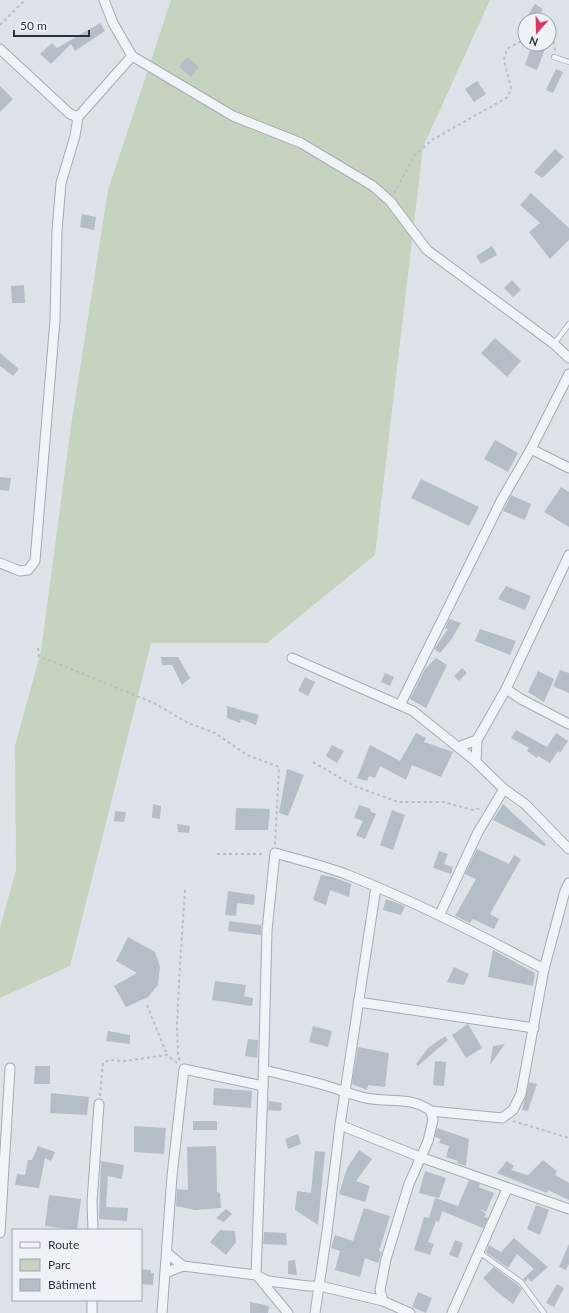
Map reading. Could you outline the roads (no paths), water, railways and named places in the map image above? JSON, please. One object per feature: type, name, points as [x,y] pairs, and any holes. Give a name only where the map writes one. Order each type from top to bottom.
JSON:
[{"type":"street","points":[[104,0],[113,23],[132,56],[233,116],[301,143],[373,186],[390,201],[427,250],[554,344],[569,358]]},
{"type":"street","points":[[0,49],[70,114],[78,116]]},
{"type":"street","points":[[0,563],[20,571],[28,570],[34,561],[55,320],[57,231],[61,183],[75,136],[78,116],[132,56]]},
{"type":"street","points":[[400,705],[502,499],[569,374]]},
{"type":"street","points":[[530,449],[569,468]]},
{"type":"street","points":[[476,762],[477,740],[506,689],[569,555]]},
{"type":"street","points":[[292,658],[413,711],[458,746],[504,789],[525,804],[569,848]]},
{"type":"street","points":[[506,689],[521,699],[569,724]]},
{"type":"street","points":[[458,746],[477,740]]},
{"type":"street","points":[[440,914],[478,832],[504,789]]},
{"type":"street","points":[[288,1313],[256,1275],[264,1070],[267,930],[275,853],[347,874],[440,914],[544,969]]},
{"type":"street","points":[[264,1070],[365,1098],[383,1101],[409,1100],[422,1105],[431,1111],[502,1118],[513,1110],[521,1094],[544,969],[565,891],[569,883]]},
{"type":"street","points":[[315,1313],[320,1286],[340,1125],[376,887]]},
{"type":"street","points":[[358,1002],[534,1028]]},
{"type":"street","points":[[0,1233],[3,1121],[10,1068]]},
{"type":"street","points":[[162,1313],[172,1176],[184,1069],[263,1086]]},
{"type":"street","points":[[93,1229],[92,1202],[99,1104]]},
{"type":"street","points":[[383,1301],[380,1290],[386,1259],[409,1184],[431,1126],[431,1111]]},
{"type":"street","points":[[340,1125],[420,1157],[507,1189],[569,1209]]},
{"type":"street","points":[[452,1313],[507,1189]]},
{"type":"street","points":[[166,1253],[183,1266]]},
{"type":"street","points":[[165,1273],[183,1266],[256,1275],[268,1280],[308,1286],[320,1286],[383,1301],[410,1313]]},
{"type":"street","points":[[92,1301],[92,1313]]},
{"type":"lane","points":[[554,57],[569,62]]},
{"type":"lane","points":[[554,344],[569,324]]},
{"type":"lane","points":[[479,1252],[521,1282],[544,1313]]}]
